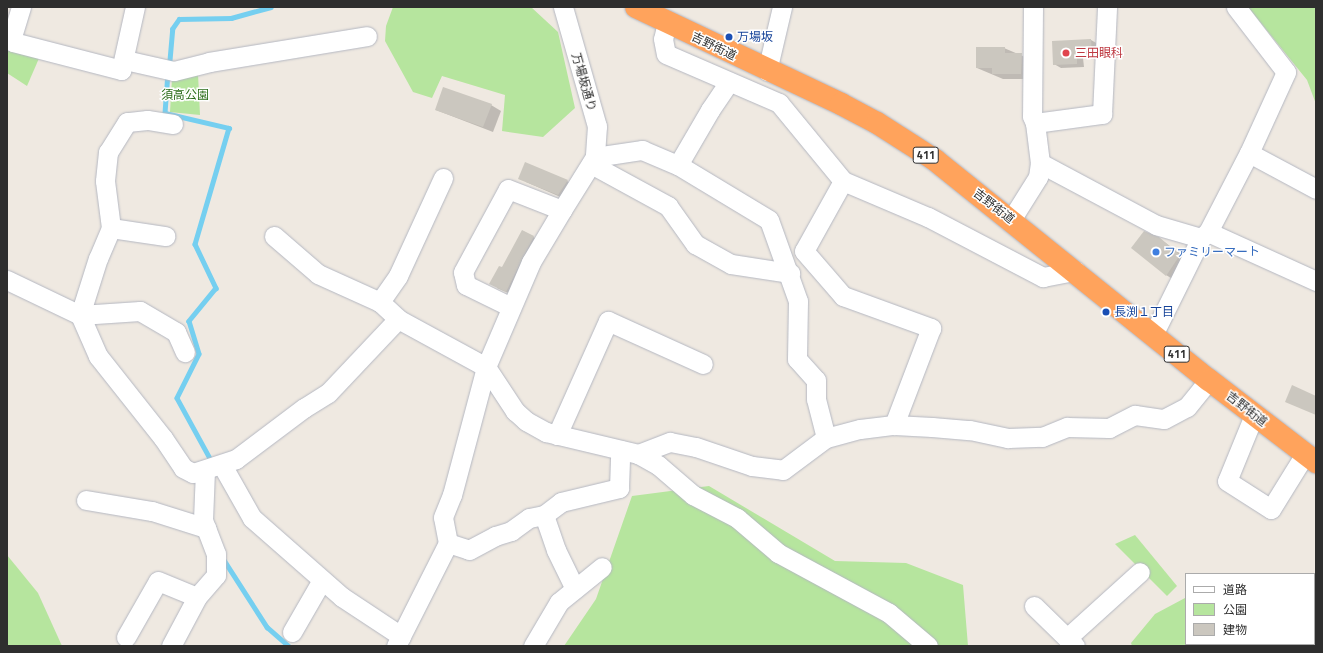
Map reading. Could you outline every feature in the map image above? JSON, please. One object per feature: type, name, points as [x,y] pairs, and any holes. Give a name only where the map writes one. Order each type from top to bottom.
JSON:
[{"type":"highway","name":"吉野街道","points":[[636,7],[766,71],[877,123],[935,160],[1012,220],[1209,380],[1310,458]]},
{"type":"street","points":[[21,7],[12,37],[14,42],[120,70],[125,60],[135,7]]},
{"type":"street","name":"万場坂通り","points":[[563,7],[597,126],[593,161]]},
{"type":"street","points":[[766,71],[782,7]]},
{"type":"street","points":[[1012,220],[1038,177],[1040,163],[1035,123],[1032,116],[1033,7]]},
{"type":"street","points":[[1035,123],[1102,114],[1107,7]]},
{"type":"street","points":[[1153,335],[1249,153],[1286,72],[1236,7]]},
{"type":"street","points":[[668,23],[663,38],[666,54],[779,103],[843,181],[928,217],[1043,277],[1075,271]]},
{"type":"street","points":[[125,60],[169,71],[209,62],[367,36]]},
{"type":"street","points":[[678,165],[710,110],[729,82]]},
{"type":"street","points":[[173,124],[147,120],[127,122],[108,152],[105,181],[111,228],[98,258],[80,315],[98,356],[163,438],[183,468],[193,473],[216,467],[236,459],[304,408],[328,394],[398,319]]},
{"type":"street","points":[[216,467],[252,518],[322,580],[398,643],[448,543],[443,517],[452,495],[486,367],[531,262],[593,161],[642,150],[678,165],[769,220],[790,273],[798,302],[797,359],[816,380],[816,398],[826,438]]},
{"type":"street","points":[[1249,153],[1316,189]]},
{"type":"street","points":[[593,161],[668,206],[695,244],[731,264],[790,273]]},
{"type":"street","points":[[1040,163],[1156,224],[1205,235],[1316,281]]},
{"type":"street","points":[[380,302],[398,276],[443,178]]},
{"type":"street","points":[[790,273],[843,181]]},
{"type":"street","points":[[511,307],[466,285],[463,272],[508,189],[562,210]]},
{"type":"street","points":[[111,228],[165,236]]},
{"type":"street","points":[[274,236],[318,274],[380,302],[398,319],[486,367],[515,411],[526,421],[546,432],[638,454],[658,465],[693,495],[737,518],[778,553],[889,613],[928,646]]},
{"type":"street","points":[[804,251],[843,296],[931,328],[894,425]]},
{"type":"street","points":[[7,280],[80,315],[140,311],[176,332],[185,352]]},
{"type":"street","points":[[556,435],[608,321],[703,364]]},
{"type":"street","points":[[638,454],[670,442],[696,447],[752,466],[783,470],[826,438],[860,429],[894,425],[970,430],[1008,438],[1042,437],[1067,427],[1109,428],[1135,415],[1164,419],[1187,406],[1209,380]]},
{"type":"street","points":[[1254,415],[1227,482],[1271,509],[1310,458]]},
{"type":"street","points":[[448,543],[469,550],[495,536],[511,531],[529,518],[544,515],[561,502],[619,488],[620,450]]},
{"type":"street","points":[[171,646],[197,597],[216,575],[216,554],[203,520],[216,467]]},
{"type":"street","points":[[86,500],[152,511],[206,528]]},
{"type":"street","points":[[544,515],[556,550],[575,589]]},
{"type":"street","points":[[533,646],[559,602],[602,567]]},
{"type":"street","points":[[1034,606],[1071,642],[1140,572]]},
{"type":"street","points":[[292,632],[322,580]]},
{"type":"street","points":[[126,637],[158,581],[197,597]]},
{"type":"green space","points":[[393,7],[531,7],[558,32],[575,108],[543,137],[502,131],[505,95],[442,76],[432,98],[413,92],[385,41],[386,26]]},
{"type":"green space","points":[[1248,7],[1316,7],[1316,104],[1307,80]]},
{"type":"green space","points":[[7,46],[40,56],[27,86],[7,73]]},
{"type":"green space","name":"須高公園","points":[[198,74],[200,115],[170,112],[172,79]]},
{"type":"green space","points":[[709,486],[835,561],[906,563],[963,585],[968,646],[564,646],[596,599],[632,496]]},
{"type":"green space","points":[[1135,535],[1177,586],[1167,596],[1115,544]]},
{"type":"green space","points":[[7,555],[38,593],[62,646],[7,646]]},
{"type":"green space","points":[[1185,598],[1185,645],[1261,646],[1132,646],[1131,643],[1155,614]]},
{"type":"building","points":[[1091,39],[1092,54],[1077,55],[1077,64],[1053,65],[1052,41]]},
{"type":"building","points":[[976,47],[1005,47],[1005,53],[1022,53],[1021,74],[992,74],[992,68],[976,68]]},
{"type":"building","points":[[443,87],[492,104],[483,127],[435,110]]},
{"type":"building","points":[[525,162],[568,180],[558,195],[518,179]]},
{"type":"building","points":[[522,230],[534,236],[506,292],[489,284],[499,266],[502,267]]},
{"type":"building","name":"ファミリーマート","points":[[1144,231],[1159,237],[1180,255],[1166,276],[1131,248]]},
{"type":"building","points":[[1292,385],[1316,396],[1316,415],[1285,402]]},
{"type":"waterway","points":[[169,66],[172,29],[179,19],[231,18],[271,7]]},
{"type":"waterway","points":[[168,73],[165,113],[229,128],[195,244],[216,288],[189,321],[199,354],[177,398],[212,462]]},
{"type":"waterway","points":[[224,560],[267,627],[289,646]]},
{"type":"place","name":"万場坂","points":[[729,37]]},
{"type":"place","name":"三田眼科","points":[[1066,53]]},
{"type":"place","name":"ファミリーマート","points":[[1156,252]]},
{"type":"place","name":"長渕１丁目","points":[[1106,312]]}]
